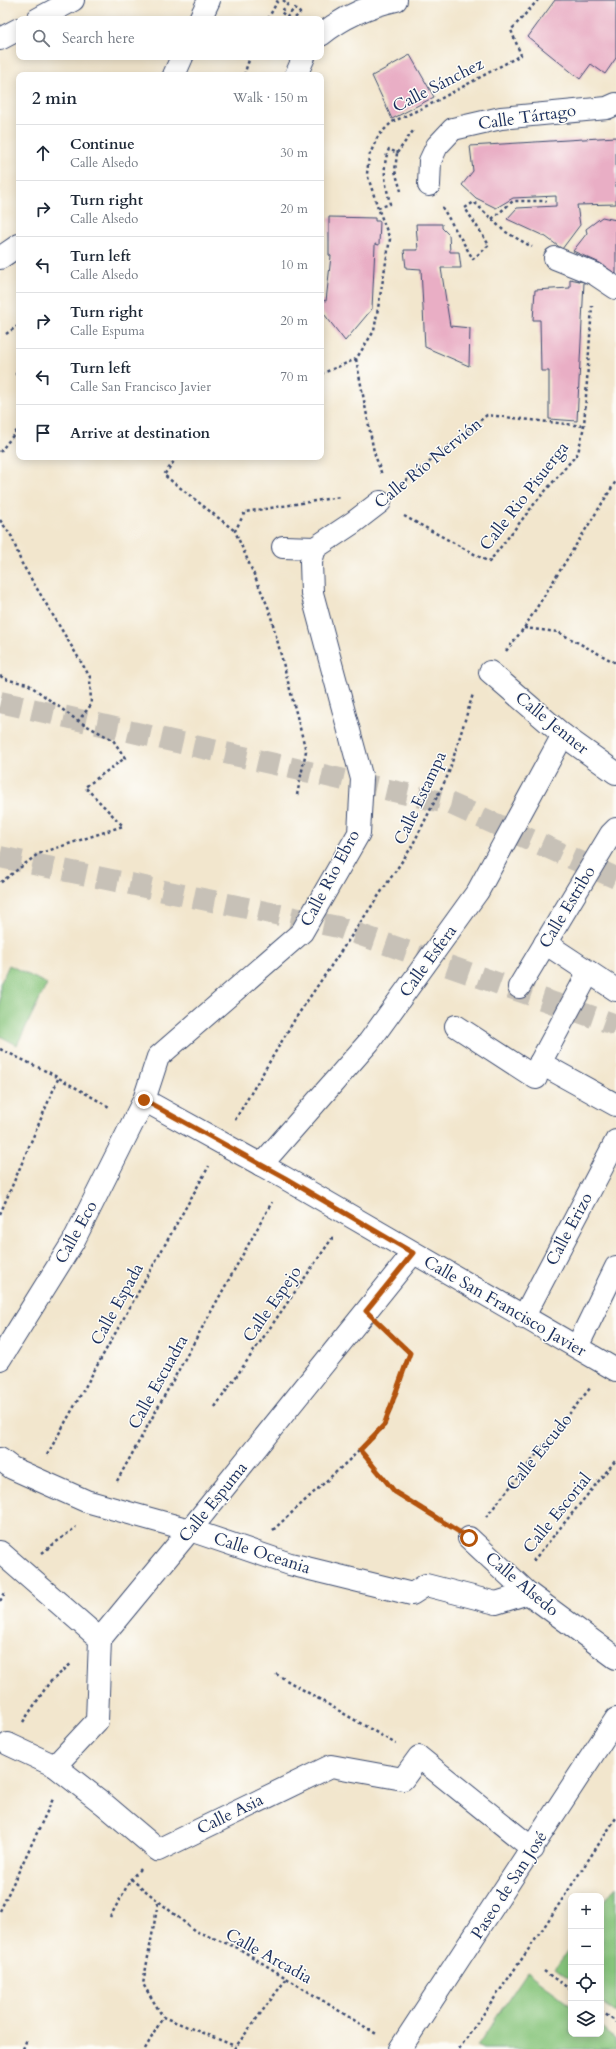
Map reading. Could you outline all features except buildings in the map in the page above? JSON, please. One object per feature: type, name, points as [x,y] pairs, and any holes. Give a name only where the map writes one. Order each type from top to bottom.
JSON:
[{"type":"street","points":[[44,16],[73,0]]},
{"type":"street","points":[[201,16],[209,0]]},
{"type":"street","points":[[324,32],[334,24],[370,6],[396,0]]},
{"type":"street","points":[[0,39],[16,31]]},
{"type":"street","points":[[175,72],[181,60]]},
{"type":"street","points":[[297,72],[303,60]]},
{"type":"street","name":"Calle Tártago","points":[[429,185],[430,161],[437,146],[453,129],[501,118],[607,108],[616,104]]},
{"type":"street","points":[[0,258],[16,247]]},
{"type":"street","points":[[555,258],[595,274],[616,288]]},
{"type":"street","name":"Calle Río Nervión","points":[[315,548],[354,522],[384,498]]},
{"type":"street","points":[[283,547],[315,548]]},
{"type":"street","name":"Calle Rio Ebro","points":[[144,1100],[158,1058],[302,932],[359,833],[362,778],[312,593],[311,562],[315,548]]},
{"type":"street","name":"Calle Jenner","points":[[490,672],[563,735],[616,773]]},
{"type":"street","name":"Calle Esfera","points":[[261,1164],[369,1042],[478,891],[563,735]]},
{"type":"street","name":"Calle Estribo","points":[[519,986],[611,834],[616,829]]},
{"type":"street","points":[[545,943],[616,990]]},
{"type":"street","points":[[456,1026],[536,1078],[540,1063],[589,972]]},
{"type":"street","points":[[540,1063],[616,1105]]},
{"type":"street","name":"Calle San Francisco Javier","points":[[144,1100],[261,1164],[523,1318],[612,1368]]},
{"type":"street","name":"Calle Eco","points":[[0,1359],[73,1242],[144,1100]]},
{"type":"street","name":"Calle Erizo","points":[[523,1318],[616,1142]]},
{"type":"street","name":"Calle Espuma","points":[[100,1639],[190,1530],[413,1253]]},
{"type":"street","points":[[577,1347],[616,1267]]},
{"type":"street","name":"Calle Oceania","points":[[0,1459],[12,1468],[34,1478],[104,1506],[190,1530],[290,1564],[412,1594],[426,1585],[496,1603],[522,1587]]},
{"type":"street","name":"Calle Alsedo","points":[[469,1538],[522,1587],[616,1658]]},
{"type":"street","points":[[0,1552],[100,1639],[97,1721],[60,1770]]},
{"type":"street","name":"Paseo de San José","points":[[400,2049],[533,1849],[616,1719]]},
{"type":"street","points":[[8,1744],[60,1770],[105,1804],[158,1850]]},
{"type":"street","points":[[419,1757],[533,1849]]},
{"type":"street","name":"Calle Asia","points":[[158,1850],[331,1766],[403,1779],[419,1757]]},
{"type":"path","points":[[270,16],[278,0]]},
{"type":"path","points":[[283,0],[288,4],[281,12],[286,16]]},
{"type":"path","name":"Calle Sánchez","points":[[378,208],[367,174],[369,156],[378,136],[392,122],[431,104],[521,55],[511,30],[538,0]]},
{"type":"path","points":[[288,16],[295,8],[300,13],[297,16]]},
{"type":"path","points":[[245,72],[249,60]]},
{"type":"path","points":[[400,147],[397,153],[395,171],[402,193]]},
{"type":"path","points":[[324,373],[356,359],[374,331],[390,239],[378,208],[390,204],[384,176],[386,157],[389,149],[397,153]]},
{"type":"path","points":[[492,219],[513,202],[547,201]]},
{"type":"path","points":[[443,209],[473,259],[489,245],[465,208],[474,202],[518,241],[555,258]]},
{"type":"path","name":"Calle Rio Pisuerga","points":[[384,498],[489,562],[535,503],[578,453],[584,426],[595,274]]},
{"type":"path","points":[[6,334],[16,327]]},
{"type":"path","points":[[356,359],[384,498]]},
{"type":"path","name":"Calle Río Nervión","points":[[384,498],[487,415],[584,426]]},
{"type":"path","points":[[0,452],[16,432]]},
{"type":"path","points":[[176,460],[164,475],[235,531]]},
{"type":"path","name":"Calle Estampa","points":[[235,1121],[295,1019],[411,848],[448,775],[476,686],[490,672],[524,628],[616,481]]},
{"type":"path","points":[[0,520],[12,537],[21,562],[90,677],[91,705],[78,721]]},
{"type":"path","points":[[524,628],[558,632],[614,662],[616,658]]},
{"type":"path","points":[[0,676],[8,680],[28,684],[78,721],[113,740],[125,758],[86,787],[123,826],[38,854],[0,883]]},
{"type":"path","points":[[0,1049],[58,1078],[114,1109]]},
{"type":"path","points":[[0,1214],[58,1078]]},
{"type":"path","name":"Calle Espada","points":[[34,1478],[222,1142]]},
{"type":"path","name":"Calle Escuadra","points":[[20,1569],[104,1506],[285,1178]]},
{"type":"path","name":"Calle Espejo","points":[[215,1407],[348,1215]]},
{"type":"path","points":[[251,1551],[360,1450],[384,1425],[410,1353],[366,1311]]},
{"type":"path","name":"Calle Escudo","points":[[469,1538],[612,1368]]},
{"type":"path","name":"Calle Alsedo","points":[[360,1450],[395,1492],[469,1538]]},
{"type":"path","name":"Calle Escorial","points":[[522,1587],[616,1460]]},
{"type":"path","points":[[8,1744],[49,1683],[100,1639]]},
{"type":"path","points":[[276,1674],[419,1757]]},
{"type":"path","points":[[0,1911],[60,1770]]},
{"type":"path","points":[[459,2049],[542,1930],[616,1818]]},
{"type":"path","points":[[110,1917],[131,1880],[158,1850]]},
{"type":"path","name":"Calle Arcadia","points":[[131,1880],[196,1932],[238,1948],[400,2049]]},
{"type":"path","points":[[158,1903],[143,1984],[163,2018],[234,2048],[287,1978]]},
{"type":"path","points":[[544,1971],[568,1988]]},
{"type":"path","points":[[604,2013],[616,2022]]},
{"type":"path","points":[[145,2049],[163,2018]]},
{"type":"path","points":[[23,2049],[27,2039]]},
{"type":"green space","points":[[9,965],[47,984],[17,1045],[0,1036],[0,984]]},
{"type":"green space","points":[[616,1886],[616,2013],[604,2004],[604,1902]]},
{"type":"green space","points":[[568,1951],[568,1978],[555,1968]]},
{"type":"green space","points":[[527,1972],[568,2003],[568,2037],[604,2037],[604,2030],[616,2039],[616,2049],[484,2049],[477,2046]]},
{"type":"tunnel","points":[[0,702],[451,804],[616,878]]},
{"type":"tunnel","points":[[0,857],[338,927],[616,1025]]},
{"type":"route","points":[[144,1100],[222,1142],[413,1253],[366,1311],[410,1353],[384,1425],[360,1450],[395,1492],[469,1538]]}]
